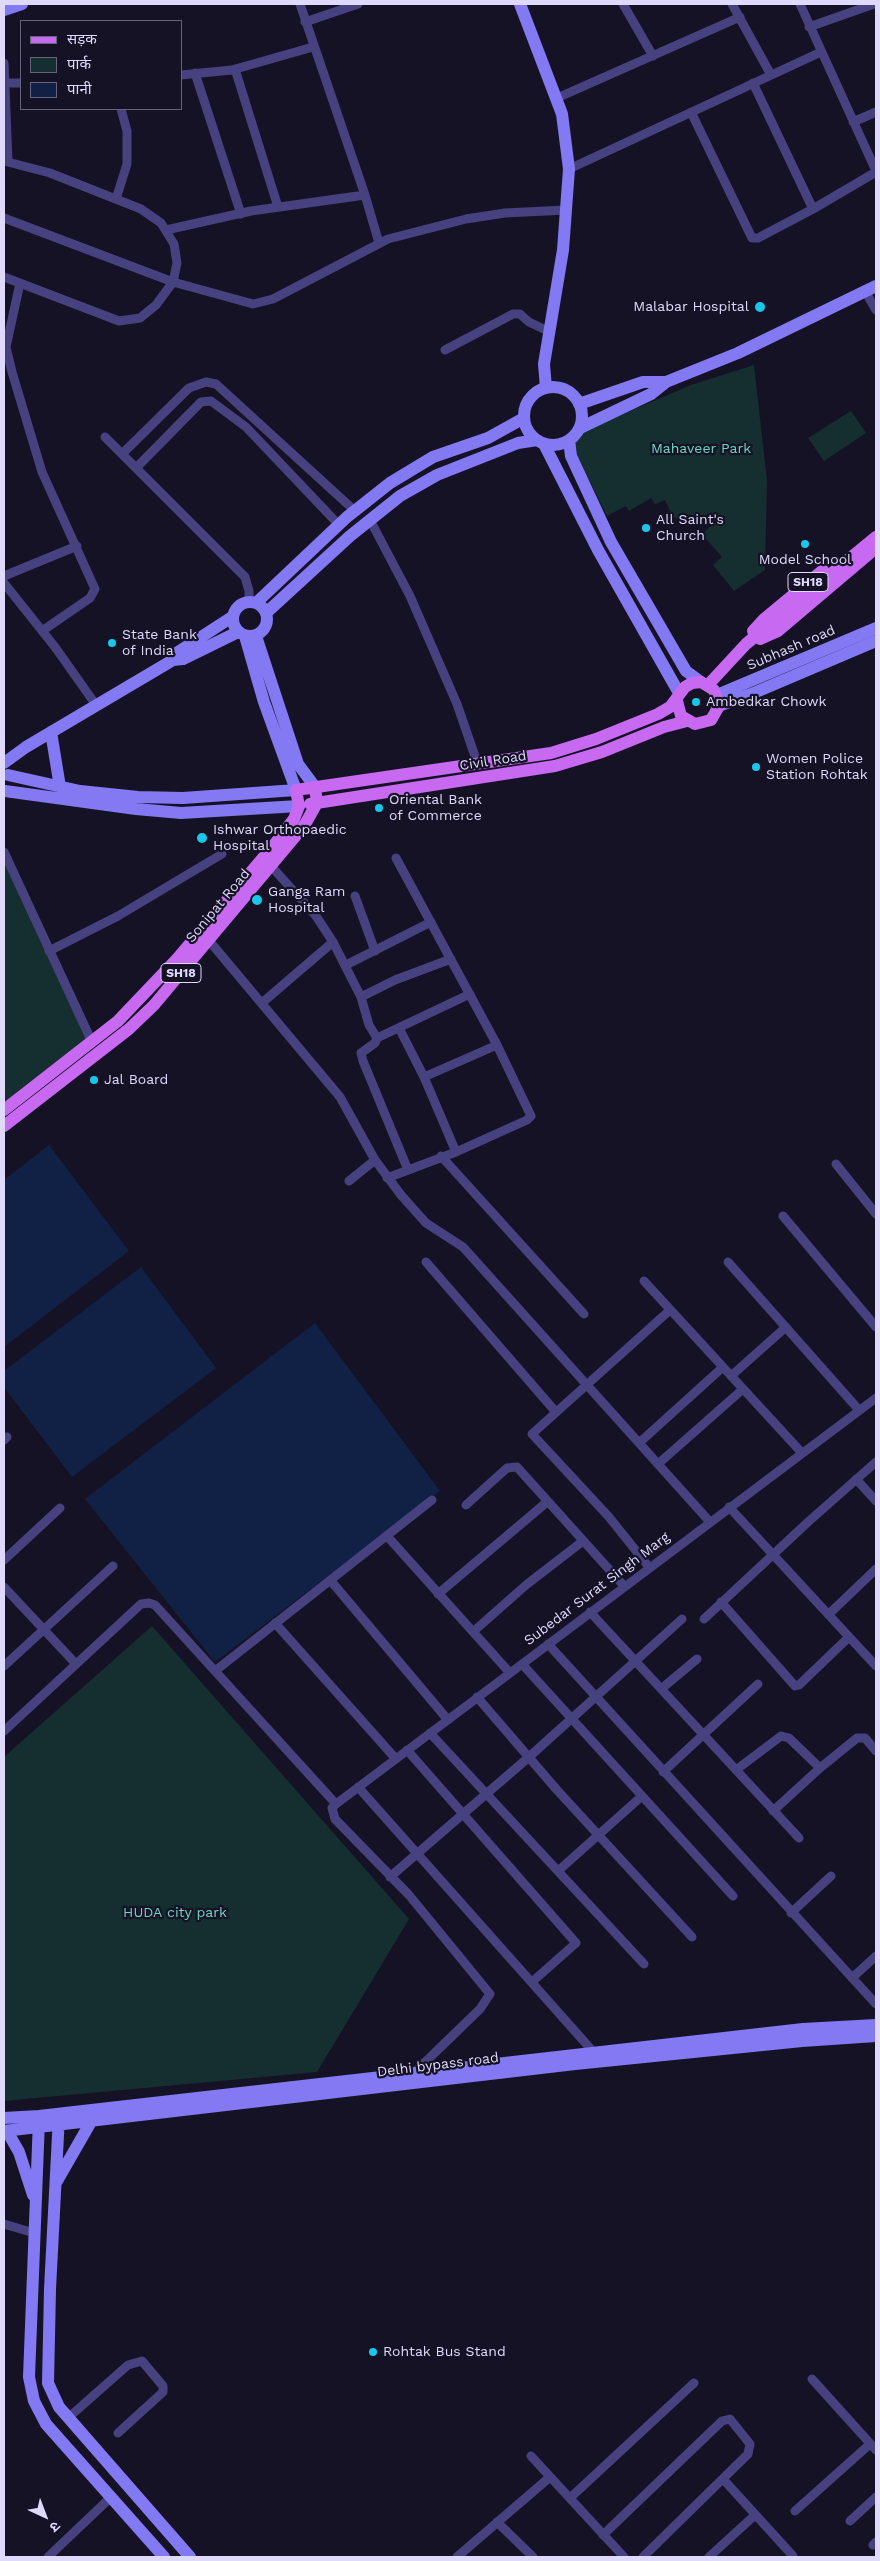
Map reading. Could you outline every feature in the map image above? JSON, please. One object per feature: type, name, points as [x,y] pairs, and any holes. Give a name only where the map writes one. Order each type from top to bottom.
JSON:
[{"type":"main road","points":[[4,10],[22,4]]},
{"type":"main road","points":[[520,4],[562,114],[569,169],[563,250],[544,364],[546,388]]},
{"type":"main road","points":[[266,613],[370,520],[400,496],[438,475],[518,443],[541,442],[561,444],[569,440],[580,428],[651,394],[666,382],[738,353],[871,289]]},
{"type":"main road","points":[[580,404],[642,382],[666,382]]},
{"type":"main road","points":[[569,440],[571,456],[611,542],[686,671],[704,684],[718,701],[711,720],[703,724],[687,722],[681,716],[678,697],[541,442],[526,427],[524,418],[526,405],[534,394],[546,388],[565,390],[571,393],[580,404],[582,416],[580,428]]},
{"type":"main road","points":[[173,660],[178,652],[232,617],[240,605],[252,602],[390,482],[433,457],[488,438],[524,418]]},
{"type":"main road","name":"SH18","points":[[678,697],[685,687],[704,684],[746,644],[764,618],[876,526]]},
{"type":"main road","points":[[746,644],[876,536]]},
{"type":"main road","name":"SH18","points":[[746,644],[778,631],[876,548]]},
{"type":"main road","points":[[246,635],[264,702],[296,790],[299,806],[181,813],[4,792],[5,768],[51,732],[173,660],[183,659],[246,635],[262,632],[267,624],[266,613],[252,602]]},
{"type":"main road","points":[[232,617],[233,625],[246,635],[298,764],[315,787],[317,802]]},
{"type":"main road","name":"Subhash road","points":[[808,664],[876,628]]},
{"type":"main road","name":"Subhash road","points":[[718,701],[808,664],[876,640]]},
{"type":"main road","name":"Civil Road","points":[[296,790],[551,753],[596,739],[658,714],[678,697]]},
{"type":"main road","name":"Civil Road","points":[[299,806],[554,766],[602,752],[664,727],[687,722]]},
{"type":"main road","points":[[51,732],[60,786]]},
{"type":"main road","points":[[5,768],[60,786],[138,797],[174,798],[296,790]]},
{"type":"main road","name":"Sonipat Road","points":[[4,1126],[34,1095],[205,936],[271,866],[304,826],[317,802]]},
{"type":"main road","name":"Sonipat Road","points":[[4,1110],[34,1095],[129,1029],[154,1005],[294,819],[299,806]]},
{"type":"main road","name":"Delhi bypass road","points":[[59,2119],[92,2120],[598,2057],[803,2029],[876,2025]]},
{"type":"main road","name":"Delhi bypass road","points":[[4,2118],[38,2121],[59,2119],[415,2072],[876,2036]]},
{"type":"main road","points":[[59,2119],[50,2289],[48,2383],[59,2408],[190,2557]]},
{"type":"main road","points":[[55,2184],[92,2120]]},
{"type":"main road","points":[[38,2121],[29,2377],[34,2401],[46,2424],[164,2557]]},
{"type":"main road","name":"Delhi bypass road","points":[[5,2131],[38,2121]]},
{"type":"main road","points":[[5,2131],[19,2152],[36,2202]]},
{"type":"street","points":[[300,4],[313,47],[365,195],[379,243]]},
{"type":"street","points":[[305,22],[358,4]]},
{"type":"street","points":[[623,4],[652,56]]},
{"type":"street","points":[[732,4],[771,75]]},
{"type":"street","points":[[691,112],[750,236],[758,238],[813,209],[876,172],[800,4]]},
{"type":"street","points":[[809,26],[874,4]]},
{"type":"street","points":[[557,98],[740,17]]},
{"type":"street","points":[[182,75],[235,69],[313,47]]},
{"type":"street","points":[[569,169],[821,52]]},
{"type":"street","points":[[4,63],[6,161],[50,173],[141,209],[162,223],[174,244],[177,264],[173,282],[156,305],[140,318],[119,321],[4,277]]},
{"type":"street","points":[[235,69],[278,207]]},
{"type":"street","points":[[196,74],[241,214]]},
{"type":"street","points":[[5,83],[20,83]]},
{"type":"street","points":[[754,83],[813,209]]},
{"type":"street","points":[[116,199],[128,156],[127,132],[121,110]]},
{"type":"street","points":[[853,122],[876,112]]},
{"type":"street","points":[[166,230],[278,207],[365,195]]},
{"type":"street","points":[[4,218],[173,282],[253,304],[273,299],[379,243],[466,219],[505,213],[566,210]]},
{"type":"street","points":[[20,283],[6,347],[42,472],[95,589],[90,598],[42,631]]},
{"type":"street","points":[[871,289],[876,310]]},
{"type":"street","points":[[445,350],[513,314],[520,314],[529,322],[548,331]]},
{"type":"street","points":[[123,453],[189,388],[206,382],[216,384],[355,511]]},
{"type":"street","points":[[137,467],[201,402],[211,401],[246,427],[339,525]]},
{"type":"street","points":[[105,437],[137,467],[245,578],[252,602]]},
{"type":"street","points":[[370,520],[414,605],[457,704],[478,765]]},
{"type":"street","points":[[4,576],[77,546]]},
{"type":"street","points":[[4,583],[42,631],[96,706]]},
{"type":"street","points":[[4,852],[92,1042]]},
{"type":"street","points":[[49,951],[118,916],[222,854]]},
{"type":"street","points":[[387,1178],[441,1156],[456,1152],[530,1118],[530,1112],[497,1045],[396,858]]},
{"type":"street","points":[[271,866],[316,916],[346,966],[361,997],[369,1025],[377,1038]]},
{"type":"street","points":[[355,896],[375,951]]},
{"type":"street","points":[[346,966],[431,922]]},
{"type":"street","points":[[205,936],[263,1002],[340,1098],[387,1178],[426,1223],[463,1247],[710,1522]]},
{"type":"street","points":[[263,1002],[332,942]]},
{"type":"street","points":[[361,997],[395,980],[451,959]]},
{"type":"street","points":[[408,1170],[363,1061],[362,1053],[375,1043],[377,1038],[470,994]]},
{"type":"street","points":[[399,1028],[424,1077],[456,1152]]},
{"type":"street","points":[[424,1077],[497,1045]]},
{"type":"street","points":[[441,1156],[584,1314]]},
{"type":"street","points":[[349,1181],[375,1160]]},
{"type":"street","points":[[836,1164],[876,1214]]},
{"type":"street","points":[[783,1216],[876,1327]]},
{"type":"street","points":[[426,1262],[555,1411]]},
{"type":"street","points":[[728,1262],[859,1410]]},
{"type":"street","points":[[644,1281],[802,1453]]},
{"type":"street","points":[[649,1567],[609,1517],[533,1437],[533,1430],[587,1385],[670,1310]]},
{"type":"street","points":[[731,1376],[786,1327]]},
{"type":"street","points":[[639,1443],[723,1368]]},
{"type":"street","points":[[658,1464],[743,1389]]},
{"type":"street","name":"Subedar Surat Singh Marg","points":[[336,1804],[876,1398]]},
{"type":"street","points":[[704,1619],[876,1462]]},
{"type":"street","points":[[466,1505],[512,1466],[517,1467],[624,1586]]},
{"type":"street","points":[[856,1479],[876,1501]]},
{"type":"street","points":[[215,1671],[432,1500]]},
{"type":"street","points":[[438,1594],[547,1502]]},
{"type":"street","points":[[729,1507],[849,1637],[874,1660]]},
{"type":"street","points":[[4,1560],[60,1508]]},
{"type":"street","points":[[387,1536],[510,1673]]},
{"type":"street","points":[[474,1631],[526,1585],[583,1541]]},
{"type":"street","points":[[4,1666],[113,1566]]},
{"type":"street","points":[[828,1614],[876,1569]]},
{"type":"street","points":[[331,1581],[448,1720]]},
{"type":"street","points":[[4,1587],[76,1664]]},
{"type":"street","points":[[721,1602],[795,1686],[799,1685],[849,1637]]},
{"type":"street","points":[[4,1731],[134,1609],[148,1603],[155,1605],[336,1804],[332,1808],[335,1819],[409,1895],[490,1994],[480,2009],[415,2072]]},
{"type":"street","points":[[590,1612],[798,1838]]},
{"type":"street","points":[[390,1877],[529,1757],[682,1619]]},
{"type":"street","points":[[275,1624],[396,1759]]},
{"type":"street","points":[[548,1644],[791,1913],[876,2004]]},
{"type":"street","points":[[661,1690],[697,1659]]},
{"type":"street","points":[[522,1664],[733,1896]]},
{"type":"street","points":[[664,1772],[758,1684]]},
{"type":"street","points":[[477,1697],[692,1937]]},
{"type":"street","points":[[430,1733],[644,1964]]},
{"type":"street","points":[[736,1770],[781,1736],[789,1738],[820,1768]]},
{"type":"street","points":[[773,1811],[820,1768],[857,1738],[865,1738],[876,1751]]},
{"type":"street","points":[[407,1750],[576,1944],[532,1982]]},
{"type":"street","points":[[358,1787],[598,2057]]},
{"type":"street","points":[[558,1871],[642,1796]]},
{"type":"street","points":[[791,1913],[832,1876]]},
{"type":"street","points":[[852,1978],[876,1956]]},
{"type":"street","points":[[4,2224],[34,2233]]},
{"type":"street","points":[[68,2418],[128,2365],[142,2361],[163,2386],[163,2392],[118,2433]]},
{"type":"street","points":[[795,2511],[873,2447],[812,2380]]},
{"type":"street","points":[[570,2498],[694,2383]]},
{"type":"street","points":[[603,2535],[722,2421],[730,2419],[747,2440],[751,2448],[748,2454],[643,2557]]},
{"type":"street","points":[[531,2456],[624,2557]]},
{"type":"street","points":[[457,2557],[550,2477]]},
{"type":"street","points":[[723,2479],[793,2556]]},
{"type":"street","points":[[850,2521],[876,2497]]},
{"type":"street","points":[[48,2557],[110,2498]]},
{"type":"street","points":[[711,2557],[756,2515]]},
{"type":"street","points":[[497,2522],[533,2557]]},
{"type":"green space","name":"Mahaveer Park","points":[[754,365],[767,481],[765,570],[734,591],[713,565],[722,557],[702,534],[711,526],[704,516],[690,524],[673,517],[665,500],[655,504],[651,498],[629,511],[626,506],[607,516],[573,447],[581,432],[691,385]]},
{"type":"green space","points":[[851,411],[866,433],[824,461],[808,438]]},
{"type":"green space","points":[[4,851],[94,1042],[4,1112]]},
{"type":"green space","name":"HUDA city park","points":[[152,1626],[409,1919],[317,2072],[4,2101],[4,1757]]},
{"type":"water","points":[[49,1145],[129,1251],[4,1347],[4,1180]]},
{"type":"water","points":[[141,1267],[216,1368],[72,1477],[4,1387],[4,1371]]},
{"type":"water","points":[[315,1323],[440,1491],[215,1662],[85,1499]]},
{"type":"place","name":"Malabar Hospital","points":[[760,307]]},
{"type":"place","name":"All Saint's Church","points":[[646,528]]},
{"type":"place","name":"Model School","points":[[805,544]]},
{"type":"place","name":"State Bank of India","points":[[112,643]]},
{"type":"place","name":"Ambedkar Chowk","points":[[696,702]]},
{"type":"place","name":"Women Police Station Rohtak","points":[[756,767]]},
{"type":"place","name":"Oriental Bank of Commerce","points":[[379,808]]},
{"type":"place","name":"Ishwar Orthopaedic Hospital","points":[[202,838]]},
{"type":"place","name":"Ganga Ram Hospital","points":[[257,900]]},
{"type":"place","name":"Jal Board","points":[[94,1080]]},
{"type":"place","name":"Rohtak Bus Stand","points":[[373,2352]]}]
